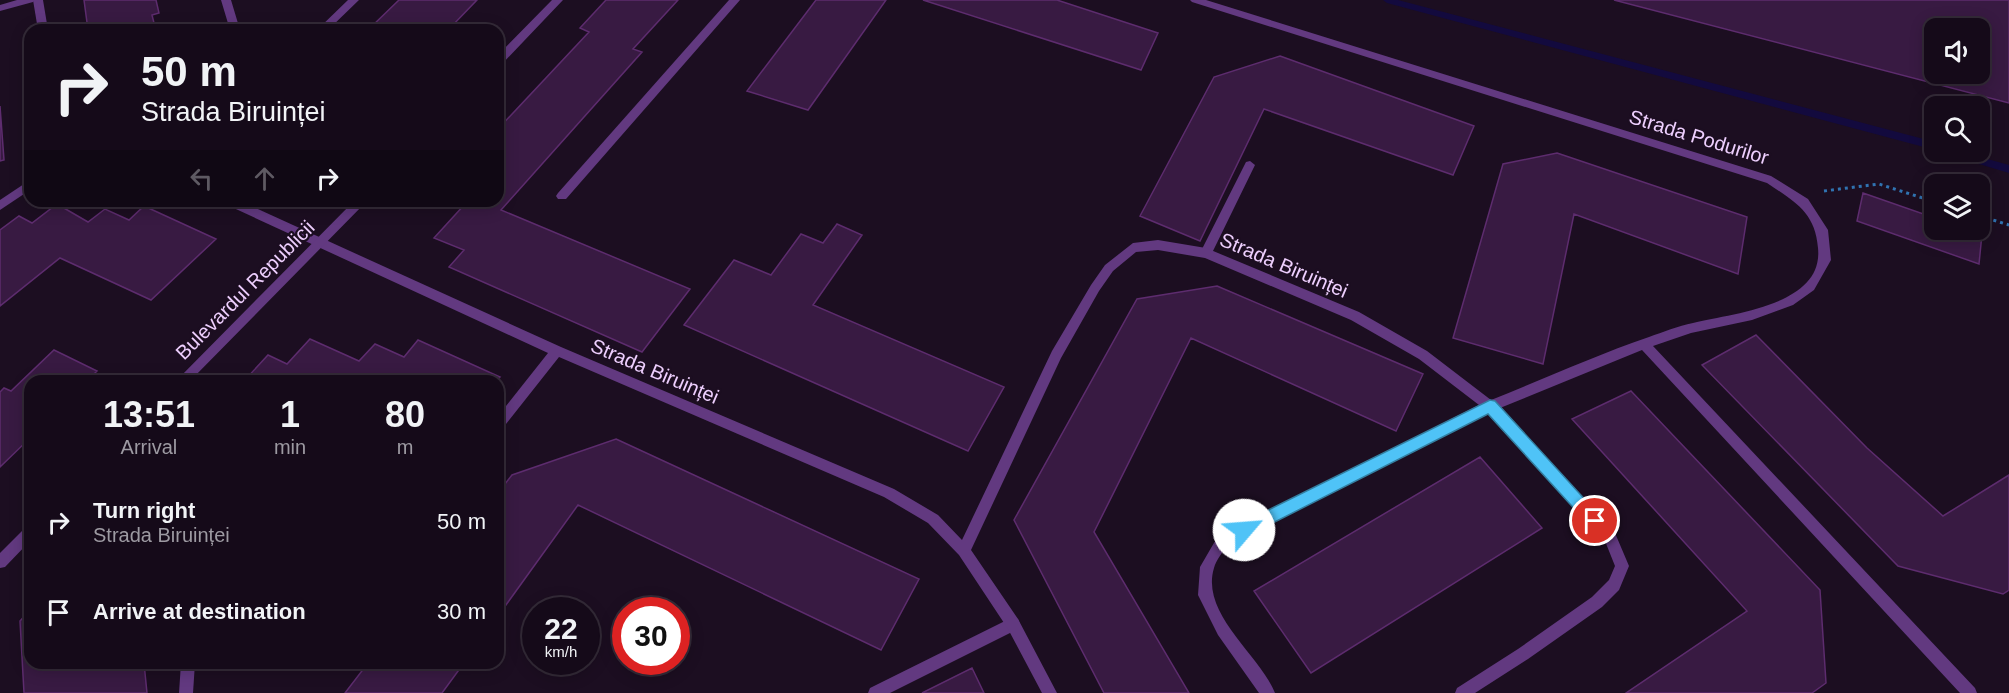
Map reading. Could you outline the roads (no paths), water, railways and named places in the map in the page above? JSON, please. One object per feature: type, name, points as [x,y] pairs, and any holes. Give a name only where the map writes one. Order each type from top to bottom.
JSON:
[{"type":"street","points":[[0,8],[30,0]]},
{"type":"street","points":[[38,0],[42,24]]},
{"type":"street","points":[[226,0],[233,24]]},
{"type":"street","points":[[328,24],[354,0]]},
{"type":"street","points":[[504,55],[558,0]]},
{"type":"street","points":[[562,196],[735,0]]},
{"type":"street","name":"Strada Podurilor","points":[[1195,0],[1771,180],[1804,202],[1822,230],[1825,260],[1810,287],[1789,302],[1752,315],[1691,328],[1644,344],[1490,406]]},
{"type":"street","points":[[1206,253],[1250,165]]},
{"type":"street","points":[[0,206],[24,188]]},
{"type":"street","name":"Strada Biruinței","points":[[242,207],[557,351],[889,493],[933,519],[964,551],[1013,624],[1050,693]]},
{"type":"street","name":"Bulevardul Republicii","points":[[188,375],[355,207]]},
{"type":"street","name":"Strada Biruinței","points":[[964,551],[1056,355],[1109,268],[1133,248],[1158,245],[1206,253],[1355,316],[1423,355],[1490,406],[1610,537],[1622,566],[1614,585],[1597,602],[1462,693]]},
{"type":"street","points":[[1644,344],[1970,693]]},
{"type":"street","points":[[504,417],[557,351]]},
{"type":"street","points":[[1268,693],[1223,630],[1205,595],[1207,567],[1223,540],[1490,406]]},
{"type":"street","points":[[0,562],[24,538]]},
{"type":"street","points":[[875,693],[1013,624]]},
{"type":"street","points":[[186,693],[188,669]]},
{"type":"waterway","points":[[1387,0],[1924,143]]},
{"type":"waterway","points":[[1986,162],[2009,169]]}]
